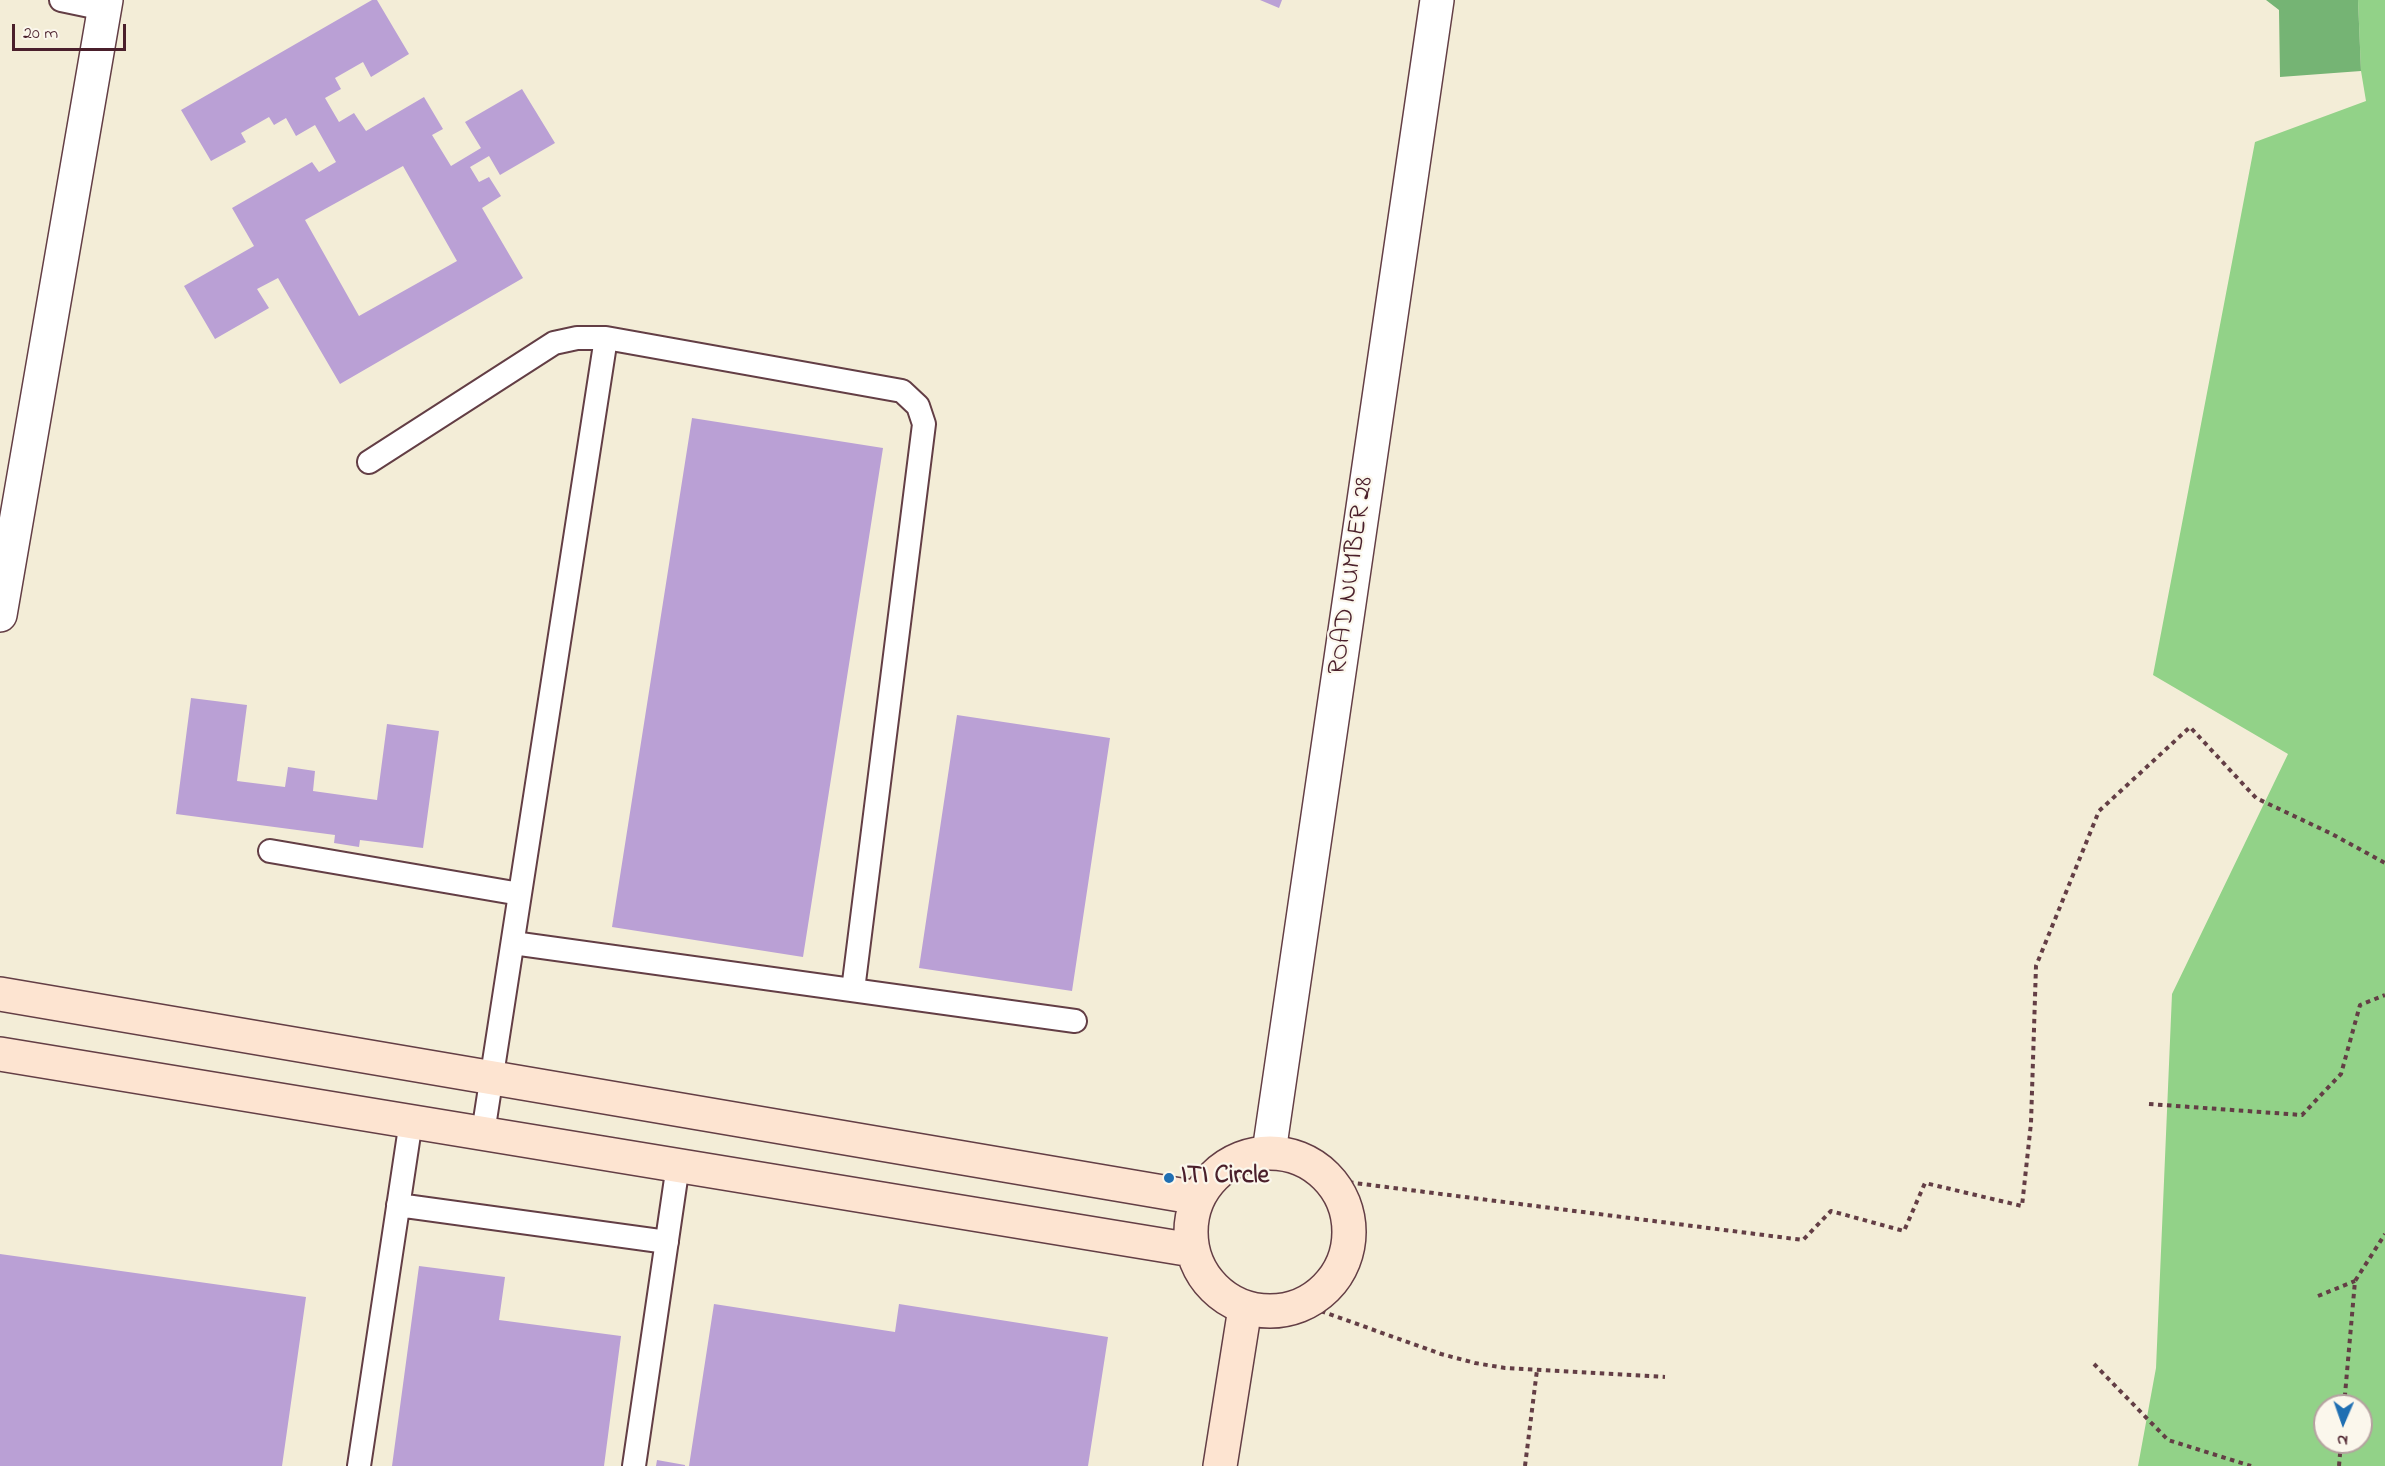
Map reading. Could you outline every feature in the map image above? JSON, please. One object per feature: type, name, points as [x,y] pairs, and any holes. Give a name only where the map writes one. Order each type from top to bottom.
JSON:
[{"type":"street","name":"ROAD NUMBER 28","points":[[1269,1152],[1437,0]]},
{"type":"street","points":[[0,615],[105,4]]},
{"type":"street","points":[[0,994],[1198,1198]]},
{"type":"street","points":[[0,1054],[1192,1250]]},
{"type":"street","points":[[1269,1152],[1303,1159],[1331,1180],[1348,1212],[1349,1249],[1333,1282],[1304,1305],[1275,1312],[1245,1308],[1221,1295],[1203,1275],[1192,1250],[1190,1223],[1198,1198],[1227,1164],[1269,1152]]},
{"type":"street","points":[[1220,1466],[1245,1308]]},
{"type":"lane","points":[[61,0],[105,4]]},
{"type":"lane","points":[[369,462],[554,343],[577,338],[606,339],[902,391],[918,406],[924,424],[853,990]]},
{"type":"lane","points":[[483,1133],[606,339]]},
{"type":"lane","points":[[270,851],[520,894]]},
{"type":"lane","points":[[513,943],[1075,1021]]},
{"type":"lane","points":[[359,1466],[411,1121]]},
{"type":"lane","points":[[634,1466],[678,1165]]},
{"type":"lane","points":[[398,1205],[667,1242]]},
{"type":"path","points":[[1331,1180],[1803,1240],[1831,1211],[1904,1231],[1925,1183],[2022,1206],[2031,1123],[2036,966],[2099,811],[2190,727],[2256,798],[2332,834],[2385,863]]},
{"type":"path","points":[[2149,1104],[2302,1115],[2341,1074],[2360,1005],[2385,995]]},
{"type":"path","points":[[2345,1394],[2355,1281],[2385,1234]]},
{"type":"path","points":[[2318,1296],[2355,1281]]},
{"type":"path","points":[[1304,1305],[1441,1354],[1475,1363],[1537,1370],[1665,1377]]},
{"type":"path","points":[[2094,1364],[2168,1440],[2251,1466]]},
{"type":"path","points":[[1525,1466],[1537,1370]]},
{"type":"green space","points":[[2266,0],[2358,0],[2361,71],[2280,77],[2279,10]]},
{"type":"green space","points":[[2358,0],[2385,0],[2385,1466],[2138,1466],[2156,1368],[2172,994],[2288,754],[2153,675],[2255,142],[2366,101],[2361,71]]},
{"type":"building","points":[[372,0],[377,0],[409,54],[371,77],[363,62],[335,78],[341,89],[325,98],[339,122],[354,113],[366,131],[424,97],[443,129],[432,135],[451,166],[481,148],[465,122],[522,89],[555,143],[500,175],[489,156],[470,167],[479,182],[489,177],[501,196],[482,208],[523,278],[340,384],[278,278],[257,289],[269,308],[215,339],[184,286],[254,246],[232,208],[312,162],[319,172],[336,162],[315,125],[296,136],[286,118],[274,125],[269,117],[241,133],[246,142],[211,161],[181,110]],"holes":[[[403,166],[457,261],[359,316],[305,220]]]},
{"type":"building","points":[[1260,0],[1282,0],[1279,8]]},
{"type":"building","points":[[692,418],[883,448],[803,957],[612,927]]},
{"type":"building","points":[[191,698],[247,705],[237,781],[285,787],[288,767],[315,771],[313,791],[377,800],[387,724],[439,731],[423,848],[360,840],[359,847],[334,843],[335,835],[176,814]]},
{"type":"building","points":[[957,715],[1110,738],[1072,991],[919,968]]},
{"type":"building","points":[[0,1254],[306,1297],[282,1466],[0,1466]]},
{"type":"building","points":[[419,1266],[505,1277],[499,1320],[621,1336],[604,1466],[392,1466]]},
{"type":"building","points":[[714,1304],[895,1332],[899,1304],[1108,1337],[1088,1466],[689,1466]]},
{"type":"building","points":[[657,1460],[685,1465],[685,1466],[656,1466]]},
{"type":"place","name":"ITI Circle","points":[[1169,1178]]}]
